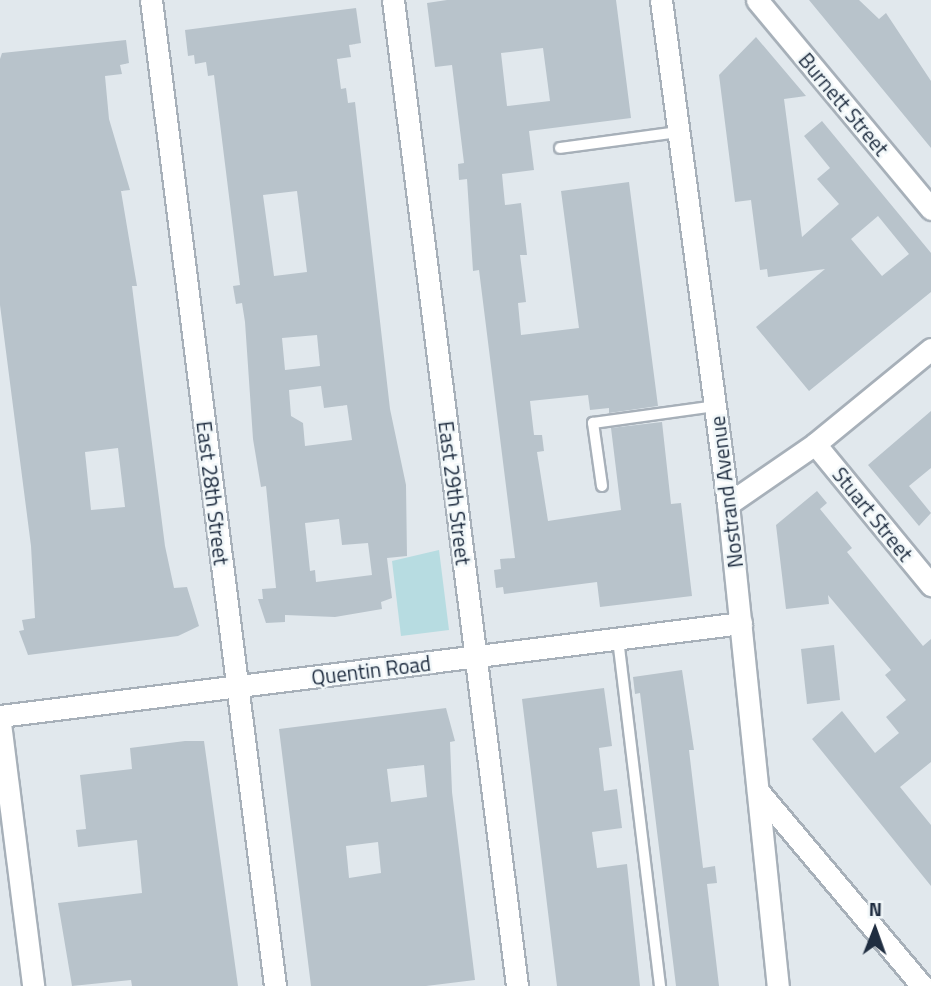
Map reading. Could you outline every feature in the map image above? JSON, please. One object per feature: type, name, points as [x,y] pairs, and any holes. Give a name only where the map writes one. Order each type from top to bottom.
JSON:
[{"type":"street","name":"East 28th Street","points":[[151,0],[275,986]]},
{"type":"street","name":"East 29th Street","points":[[393,0],[517,986]]},
{"type":"street","name":"Nostrand Avenue","points":[[661,0],[728,505],[778,986]]},
{"type":"street","name":"Burnett Street","points":[[757,0],[931,209]]},
{"type":"street","points":[[728,505],[815,444],[931,349]]},
{"type":"street","name":"Stuart Street","points":[[815,444],[931,585]]},
{"type":"street","name":"Quentin Road","points":[[0,716],[741,623]]},
{"type":"street","points":[[0,723],[33,986]]},
{"type":"street","points":[[758,791],[922,986]]},
{"type":"lane","points":[[560,148],[679,132]]},
{"type":"lane","points":[[602,486],[593,423],[715,405]]},
{"type":"lane","points":[[618,639],[660,986]]},
{"type":"shaded area","points":[[439,550],[449,630],[401,636],[392,561]]},
{"type":"building","points":[[447,0],[616,0],[631,118],[529,131],[534,170],[502,174],[505,205],[521,203],[527,255],[520,255],[526,302],[518,303],[521,335],[579,328],[561,191],[629,182],[658,406],[609,413],[609,408],[590,410],[588,395],[530,401],[534,435],[542,435],[544,451],[537,452],[548,521],[621,510],[611,428],[662,422],[671,504],[681,503],[692,596],[600,607],[597,582],[504,594],[503,587],[496,588],[494,570],[501,569],[500,559],[515,558],[479,270],[473,271],[467,179],[459,180],[458,164],[464,163],[452,65],[435,67],[427,3]],"holes":[[[543,48],[550,101],[507,106],[501,53]]]},
{"type":"building","points":[[809,0],[859,0],[879,19],[886,13],[931,81],[931,148]]},
{"type":"building","points":[[356,8],[361,43],[349,45],[351,57],[337,59],[341,89],[346,88],[348,103],[355,102],[390,409],[406,485],[407,556],[387,558],[392,598],[381,602],[382,609],[335,617],[285,615],[285,622],[266,623],[258,599],[263,599],[262,589],[276,588],[266,486],[261,487],[253,439],[245,322],[242,303],[236,304],[233,286],[240,285],[214,75],[208,76],[206,62],[195,64],[194,55],[188,56],[185,30]],"holes":[[[297,191],[307,272],[274,276],[263,195]],[[317,335],[320,366],[285,370],[282,338]],[[321,386],[324,408],[347,405],[352,440],[305,446],[303,423],[291,416],[289,390]],[[339,519],[342,545],[368,543],[372,575],[316,582],[315,570],[310,571],[305,523]]]},
{"type":"building","points":[[756,37],[806,96],[784,99],[802,237],[839,204],[817,179],[830,168],[804,136],[822,121],[931,253],[931,292],[809,391],[756,327],[825,269],[768,277],[767,269],[760,270],[751,200],[735,202],[719,75]],"holes":[[[878,216],[909,254],[882,276],[851,239]]]},
{"type":"building","points":[[126,40],[129,63],[120,65],[122,74],[105,76],[109,119],[130,190],[121,191],[137,286],[132,286],[165,546],[174,588],[187,587],[199,626],[178,636],[28,655],[19,631],[24,630],[22,620],[35,618],[31,546],[0,305],[2,53]],"holes":[[[118,448],[125,507],[91,510],[85,452]]]},
{"type":"building","points":[[931,411],[931,468],[909,486],[931,513],[919,526],[868,465]]},
{"type":"building","points":[[817,491],[827,503],[820,509],[852,548],[847,552],[923,646],[931,639],[931,762],[900,787],[931,825],[931,886],[812,739],[842,711],[875,753],[899,733],[886,717],[906,700],[885,675],[891,670],[828,595],[829,604],[786,609],[776,525]]},
{"type":"building","points":[[834,645],[840,700],[807,704],[801,649]]},
{"type":"building","points":[[682,670],[694,750],[689,750],[703,868],[715,866],[717,883],[707,884],[719,986],[676,986],[640,693],[635,694],[633,677]]},
{"type":"building","points":[[604,688],[612,746],[599,748],[604,791],[617,789],[622,828],[592,832],[597,868],[627,864],[640,986],[557,986],[522,699]]},
{"type":"building","points":[[446,708],[455,741],[450,742],[452,792],[475,980],[426,986],[311,986],[279,729]],"holes":[[[424,765],[427,797],[391,802],[387,769]],[[378,842],[381,873],[349,878],[346,846]]]},
{"type":"building","points":[[204,741],[238,986],[132,986],[131,980],[72,986],[58,903],[142,893],[137,840],[78,847],[76,830],[86,829],[80,775],[132,769],[130,748]]}]
